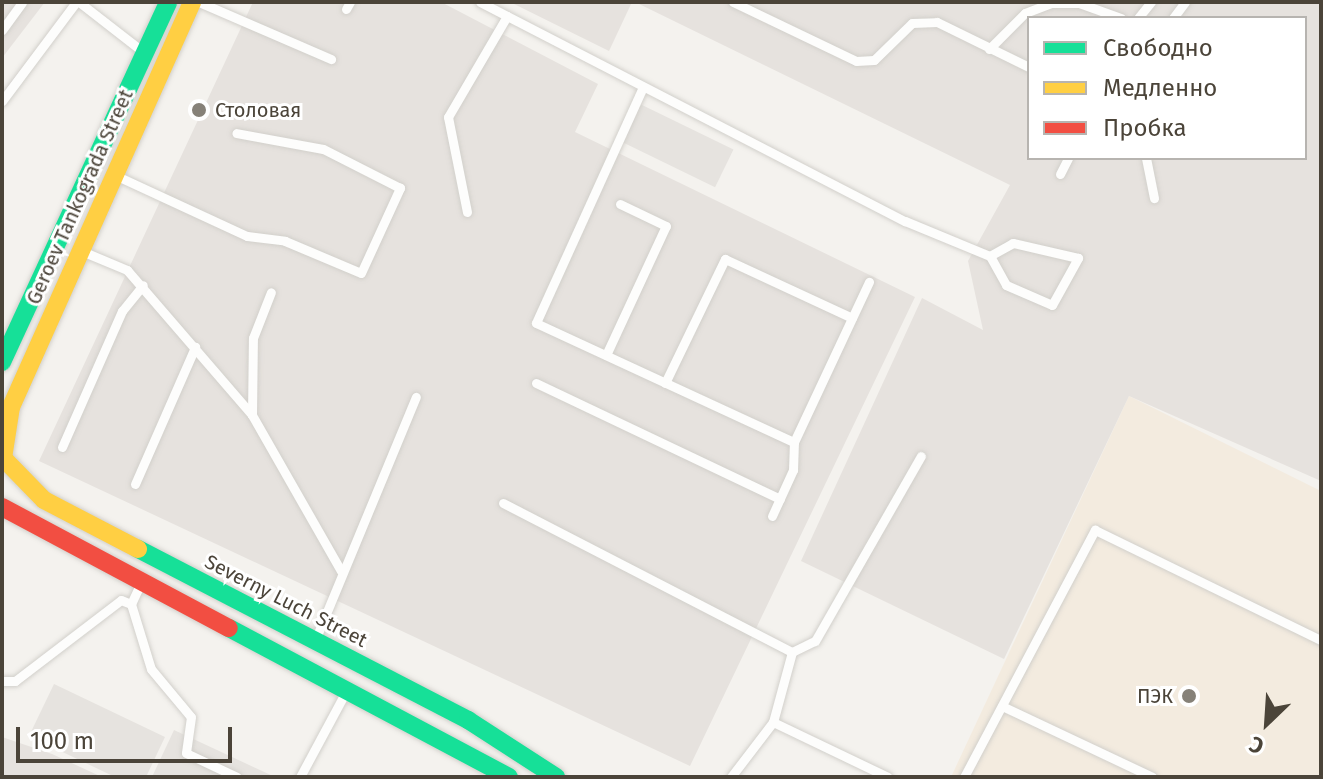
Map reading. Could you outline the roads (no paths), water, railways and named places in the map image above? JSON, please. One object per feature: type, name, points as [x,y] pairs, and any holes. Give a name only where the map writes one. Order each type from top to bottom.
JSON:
[{"type":"main road","name":"Geroev Tankograda Street","points":[[2,362],[168,2]]},
{"type":"main road","name":"Geroev Tankograda Street","points":[[3,458],[11,407],[192,2]]},
{"type":"main road","name":"Severny Luch Street","points":[[3,458],[44,500],[468,720],[556,777]]},
{"type":"main road","points":[[2,507],[348,687],[508,777]]},
{"type":"lane","points":[[2,30],[22,2]]},
{"type":"lane","points":[[2,101],[78,2],[145,53]]},
{"type":"lane","points":[[199,2],[331,59]]},
{"type":"lane","points":[[480,2],[905,221],[990,256],[1006,285],[1052,305],[1078,258],[1013,243],[990,256]]},
{"type":"lane","points":[[733,2],[856,61],[874,60],[912,23],[937,22],[1027,66]]},
{"type":"lane","points":[[989,49],[1025,13],[1051,3],[1079,3],[1115,16]]},
{"type":"lane","points":[[467,212],[448,117],[507,16]]},
{"type":"lane","points":[[643,87],[536,323],[794,442]]},
{"type":"lane","points":[[115,175],[247,236],[285,241],[361,273],[400,188],[323,149],[236,133]]},
{"type":"lane","points":[[1060,174],[1067,160]]},
{"type":"lane","points":[[1146,160],[1154,198]]},
{"type":"lane","points":[[606,355],[666,226],[620,204]]},
{"type":"lane","points":[[81,251],[127,270],[143,285],[252,415],[341,571]]},
{"type":"lane","points":[[665,383],[725,259],[852,318]]},
{"type":"lane","points":[[772,516],[780,499],[794,442],[869,282]]},
{"type":"lane","points":[[62,447],[122,311],[143,285]]},
{"type":"lane","points":[[252,415],[253,338],[271,292]]},
{"type":"lane","points":[[135,484],[195,347]]},
{"type":"lane","points":[[536,383],[780,499]]},
{"type":"lane","points":[[315,641],[341,571],[416,397]]},
{"type":"lane","points":[[731,777],[773,722],[792,652],[815,641],[921,456]]},
{"type":"lane","points":[[503,503],[792,652]]},
{"type":"lane","points":[[964,777],[1095,530],[1321,640]]},
{"type":"lane","points":[[142,581],[131,604],[151,669],[191,717],[186,753],[237,777]]},
{"type":"lane","points":[[2,681],[15,681],[121,600],[131,604]]},
{"type":"lane","points":[[300,777],[348,687]]},
{"type":"lane","points":[[1002,706],[1152,777]]},
{"type":"lane","points":[[773,722],[888,777]]},
{"type":"place","name":"Столовая","points":[[199,110]]},
{"type":"place","name":"ПЭК","points":[[1189,696]]}]
